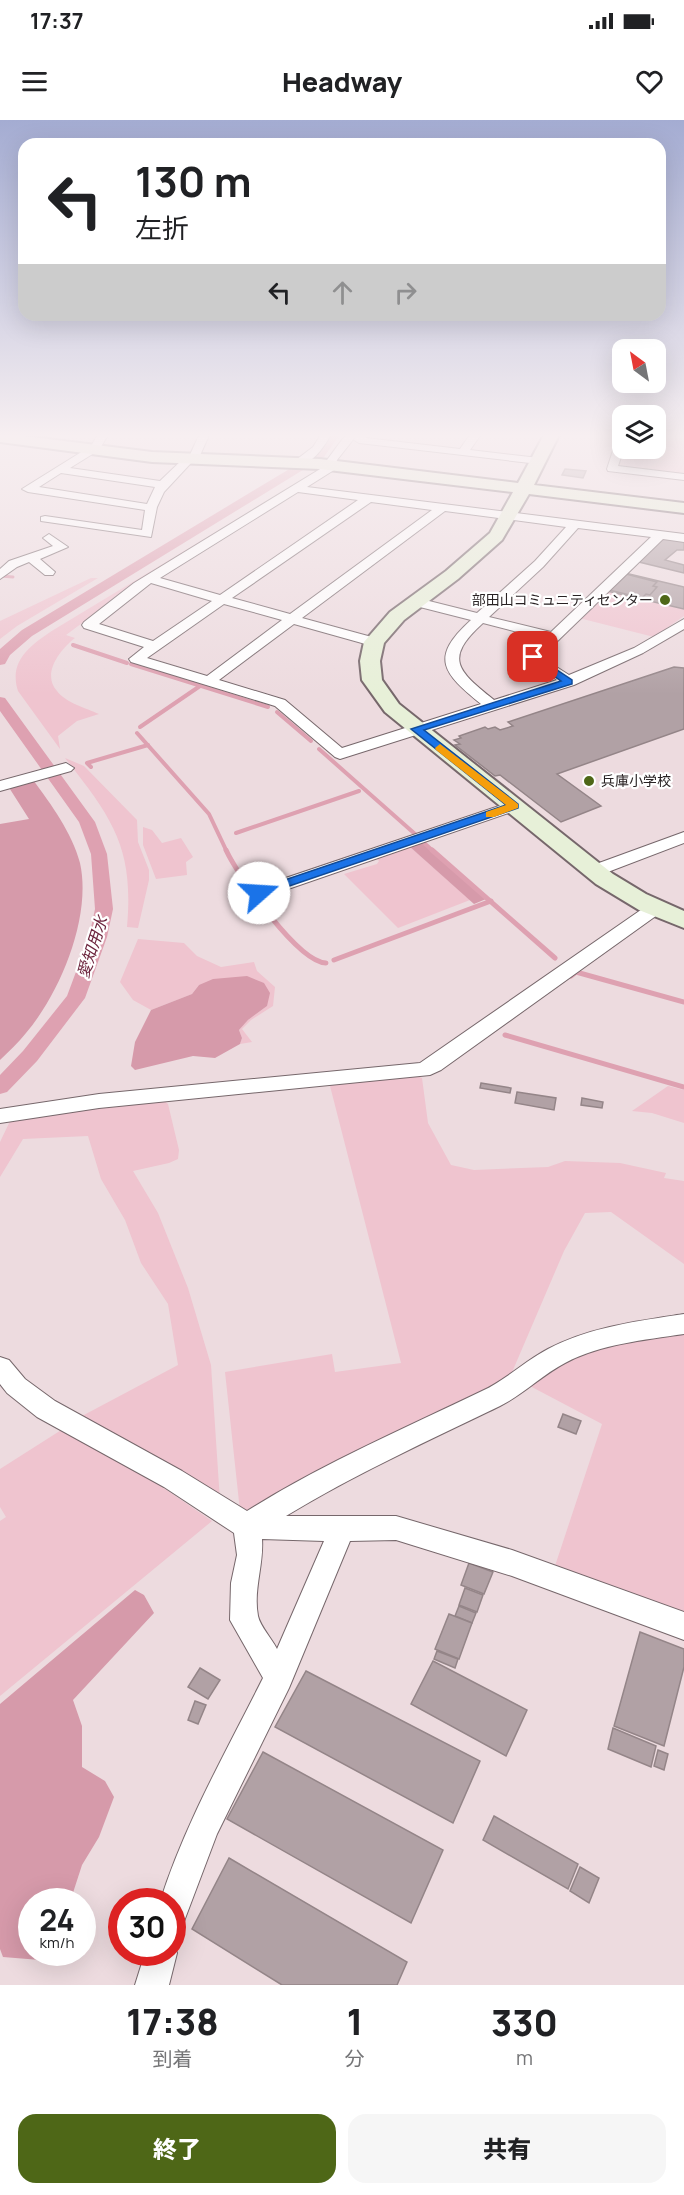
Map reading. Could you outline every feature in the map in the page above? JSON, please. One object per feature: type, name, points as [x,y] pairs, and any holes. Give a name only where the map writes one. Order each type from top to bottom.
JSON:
[{"type":"street","points":[[52,520],[147,534],[150,520]]},
{"type":"street","points":[[155,646],[89,625],[149,579],[246,520]]},
{"type":"street","points":[[336,520],[136,659],[280,703],[340,754],[569,682],[618,663],[660,640],[684,623]]},
{"type":"street","points":[[208,681],[426,520]]},
{"type":"street","points":[[506,520],[496,536],[397,616],[374,642],[370,661],[372,680],[392,708],[614,887],[654,909],[684,920]]},
{"type":"street","points":[[538,520],[684,538]]},
{"type":"street","points":[[492,705],[460,680],[451,659],[459,638],[539,564],[574,525]]},
{"type":"street","points":[[569,682],[533,657],[660,535]]},
{"type":"street","points":[[0,575],[12,564],[62,547],[49,538]]},
{"type":"street","points":[[30,558],[49,572]]},
{"type":"street","points":[[149,579],[374,642]]},
{"type":"street","points":[[417,602],[554,637]]},
{"type":"street","points":[[0,786],[66,768]]},
{"type":"street","points":[[259,893],[514,806]]},
{"type":"street","points":[[594,871],[680,842]]},
{"type":"street","points":[[0,1116],[99,1101],[423,1070],[434,1065],[528,1000],[654,909]]},
{"type":"street","points":[[247,1526],[289,1498],[348,1467],[505,1392],[542,1364],[575,1347],[684,1324]]},
{"type":"street","points":[[0,1367],[16,1386],[46,1409],[173,1479],[247,1526],[309,1529],[396,1528],[512,1563],[684,1626]]},
{"type":"street","points":[[247,1526],[250,1556],[245,1583],[244,1620],[279,1678]]},
{"type":"street","points":[[179,1888],[220,1790],[279,1678],[343,1527]]},
{"type":"street","points":[[152,1985],[157,1966]]},
{"type":"shaded area","points":[[235,520],[240,520],[132,586],[66,635],[75,638],[64,648],[55,662],[51,677],[53,684],[66,699],[99,714],[77,721],[58,736],[60,749],[18,691],[16,680],[16,670],[24,654],[55,629]]},
{"type":"shaded area","points":[[91,578],[98,578],[17,626],[0,639],[0,621]]},
{"type":"shaded area","points":[[607,591],[684,609],[684,616],[654,637],[579,618]]},
{"type":"shaded area","points":[[65,758],[84,766],[137,820],[138,842],[149,870],[149,880],[138,928],[127,927],[127,876],[117,836],[96,799]]},
{"type":"shaded area","points":[[33,780],[72,841],[80,863],[83,884],[81,907],[70,953],[50,997],[26,1033],[0,1060],[0,824],[29,819],[8,786]]},
{"type":"shaded area","points":[[143,827],[152,830],[162,843],[181,838],[193,857],[186,862],[187,875],[156,879],[143,845]]},
{"type":"shaded area","points":[[421,842],[486,899],[474,904],[409,846]]},
{"type":"shaded area","points":[[409,846],[470,900],[398,928],[344,874],[377,864],[379,861],[375,857]]},
{"type":"shaded area","points":[[138,939],[184,943],[197,956],[221,967],[254,962],[257,971],[275,987],[273,1006],[251,1020],[242,1029],[252,1042],[240,1044],[242,1038],[239,1030],[267,1006],[199,985],[192,994],[151,1010],[133,1000],[120,982]]},
{"type":"shaded area","points":[[247,976],[264,983],[270,993],[267,1006],[239,1030],[242,1038],[240,1044],[215,1058],[193,1056],[135,1070],[131,1066],[135,1042],[151,1010],[192,994],[199,985],[213,979]]},
{"type":"shaded area","points":[[414,1075],[422,1078],[428,1123],[451,1165],[474,1170],[548,1167],[565,1161],[620,1163],[666,1173],[664,1178],[684,1181],[684,1264],[611,1212],[585,1213],[564,1251],[510,1377],[252,1515],[240,1511],[225,1372],[332,1354],[335,1372],[401,1363],[329,1082]]},
{"type":"shaded area","points":[[668,1086],[684,1090],[684,1123],[652,1113],[632,1111]]},
{"type":"shaded area","points":[[163,1100],[168,1104],[179,1150],[178,1159],[133,1171],[158,1213],[188,1288],[211,1365],[220,1501],[82,1416],[178,1365],[168,1304],[141,1263],[125,1220],[101,1179],[88,1136],[23,1139],[0,1177],[0,1142],[12,1117]]},
{"type":"shaded area","points":[[684,1330],[684,1617],[554,1569],[602,1424],[528,1385],[586,1349]]},
{"type":"shaded area","points":[[66,1427],[149,1478],[212,1521],[0,1696],[0,1521],[6,1517],[0,1507],[0,1469]]},
{"type":"shaded area","points":[[135,1590],[144,1595],[154,1613],[73,1700],[82,1726],[82,1767],[105,1781],[114,1797],[99,1837],[82,1865],[75,1888],[18,1888],[18,1958],[3,1957],[0,1949],[0,1704]]},
{"type":"building","points":[[663,539],[684,541],[684,550],[677,550],[665,560],[684,565],[684,573],[639,562]]},
{"type":"building","name":"部田山コミュニティセンター","points":[[625,573],[684,587],[684,609],[607,591]]},
{"type":"building","points":[[626,574],[657,582],[653,586],[657,587],[650,595],[646,594],[642,598],[609,590]]},
{"type":"building","points":[[674,667],[684,668],[684,729],[557,774],[601,806],[561,822],[500,775],[495,776],[455,745],[460,744],[454,740],[461,738],[459,736],[485,727],[488,729],[495,727],[500,730],[513,726],[508,722]]},
{"type":"building","points":[[481,1083],[511,1088],[510,1093],[480,1088]]},
{"type":"building","points":[[517,1092],[556,1098],[554,1110],[515,1103]]},
{"type":"building","points":[[582,1098],[603,1102],[602,1108],[581,1105]]},
{"type":"building","points":[[563,1414],[581,1421],[576,1434],[558,1427]]},
{"type":"building","points":[[469,1563],[493,1572],[484,1594],[461,1585]]},
{"type":"building","points":[[465,1588],[483,1595],[477,1612],[459,1605]]},
{"type":"building","points":[[459,1606],[476,1613],[472,1623],[455,1616]]},
{"type":"building","points":[[449,1614],[472,1623],[459,1659],[435,1649]]},
{"type":"building","points":[[640,1632],[684,1649],[684,1667],[664,1746],[614,1726]]},
{"type":"building","points":[[437,1651],[458,1659],[455,1668],[434,1659]]},
{"type":"building","points":[[433,1661],[527,1710],[506,1756],[411,1704]]},
{"type":"building","points":[[200,1668],[220,1680],[208,1699],[188,1687]]},
{"type":"building","points":[[306,1671],[480,1761],[453,1823],[275,1727]]},
{"type":"building","points":[[195,1701],[206,1705],[198,1724],[188,1720]]},
{"type":"building","points":[[613,1728],[656,1746],[651,1767],[608,1749]]},
{"type":"building","points":[[658,1750],[668,1754],[664,1770],[654,1766]]},
{"type":"building","points":[[263,1752],[443,1850],[411,1923],[227,1819]]},
{"type":"building","points":[[494,1816],[578,1864],[568,1889],[483,1840]]},
{"type":"building","points":[[229,1858],[407,1962],[397,1985],[282,1985],[192,1929]]},
{"type":"building","points":[[580,1867],[599,1878],[589,1903],[570,1891]]},
{"type":"waterway","name":"愛知用水","points":[[0,661],[4,653],[27,633],[213,520]]},
{"type":"waterway","points":[[0,576],[13,577]]},
{"type":"waterway","points":[[73,645],[127,663]]},
{"type":"waterway","points":[[131,664],[268,707]]},
{"type":"waterway","points":[[140,727],[200,686]]},
{"type":"waterway","name":"愛知用水","points":[[0,701],[87,822],[99,854],[104,909],[98,937],[76,998],[30,1056],[0,1087]]},
{"type":"waterway","points":[[277,712],[311,741]]},
{"type":"waterway","points":[[137,733],[148,745]]},
{"type":"waterway","points":[[91,767],[87,763],[148,745]]},
{"type":"waterway","points":[[148,745],[209,814],[226,850]]},
{"type":"waterway","points":[[319,749],[415,834]]},
{"type":"waterway","points":[[236,833],[359,791]]},
{"type":"waterway","points":[[422,841],[434,852]]},
{"type":"waterway","points":[[226,850],[256,897],[285,934],[314,959],[326,963]]},
{"type":"waterway","points":[[432,850],[490,901]]},
{"type":"waterway","points":[[334,960],[490,901]]},
{"type":"waterway","points":[[490,901],[555,958]]},
{"type":"waterway","points":[[571,976],[576,972],[684,1002]]},
{"type":"waterway","points":[[505,1035],[684,1087]]},
{"type":"slow traffic","points":[[440,748],[514,806],[490,814]]},
{"type":"place","name":"部田山コミュニティセンター","points":[[665,600]]},
{"type":"place","name":"兵庫小学校","points":[[589,781]]},
{"type":"route","points":[[259,893],[514,806],[417,729],[569,682],[533,657]]}]
